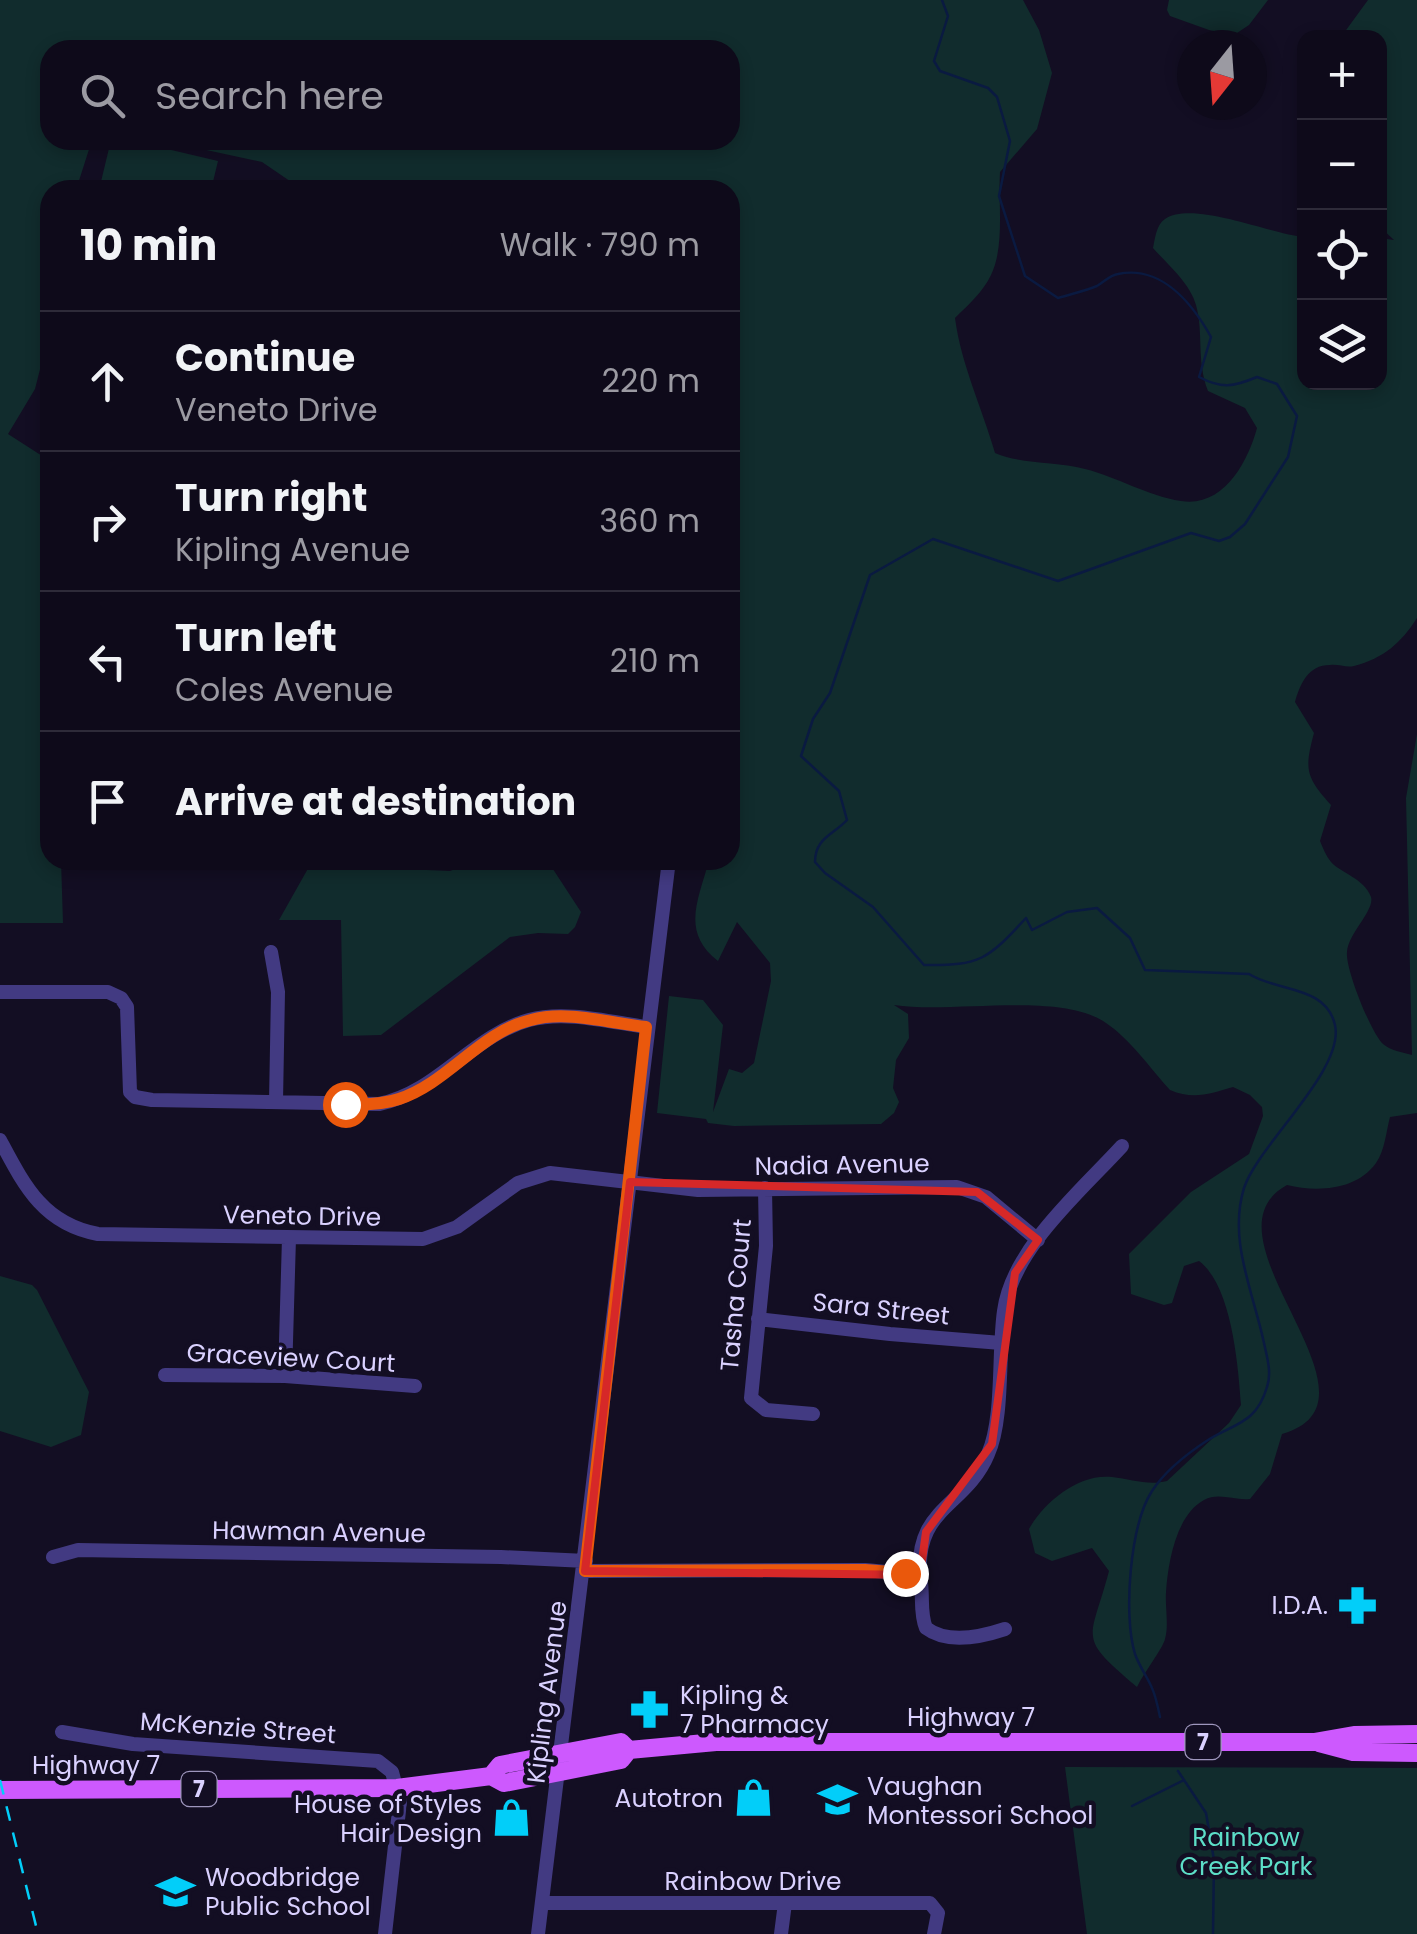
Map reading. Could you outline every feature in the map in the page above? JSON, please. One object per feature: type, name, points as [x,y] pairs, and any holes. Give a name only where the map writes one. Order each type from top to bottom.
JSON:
[{"type":"main road","name":"Highway 7","points":[[0,1790],[397,1788],[491,1776],[504,1782],[621,1760],[629,1750],[683,1742],[1314,1742],[1354,1734],[1417,1734]]},
{"type":"main road","name":"Highway 7","points":[[491,1776],[500,1765],[562,1752],[620,1742],[629,1750]]},
{"type":"main road","name":"Highway 7","points":[[1314,1742],[1353,1752],[1414,1749]]},
{"type":"street","name":"Kipling Avenue","points":[[538,1934],[668,870]]},
{"type":"street","points":[[271,952],[278,992],[276,1102]]},
{"type":"street","points":[[0,992],[108,992],[121,998],[127,1007],[128,1084],[135,1096],[368,1104],[395,1100],[420,1089],[500,1033],[538,1018],[553,1016],[646,1027]]},
{"type":"street","name":"Veneto Drive","points":[[0,1140],[30,1196],[48,1214],[71,1227],[98,1234],[431,1238],[457,1227],[511,1187],[539,1176],[560,1174],[630,1182]]},
{"type":"street","points":[[1004,1630],[983,1636],[941,1636],[930,1632],[923,1622],[922,1546],[932,1522],[972,1480],[988,1456],[994,1432],[1009,1286],[1021,1262],[1122,1146]]},
{"type":"street","name":"Nadia Avenue","points":[[630,1182],[698,1190],[957,1186],[986,1196],[1038,1240]]},
{"type":"street","name":"Tasha Court","points":[[765,1188],[766,1246],[751,1398],[766,1410],[813,1414]]},
{"type":"street","points":[[285,1376],[289,1238]]},
{"type":"street","name":"Sara Street","points":[[758,1318],[1001,1342]]},
{"type":"street","name":"Graceview Court","points":[[164,1375],[285,1376],[415,1386]]},
{"type":"street","name":"Hawman Avenue","points":[[53,1557],[78,1550],[920,1574]]},
{"type":"street","name":"McKenzie Street","points":[[62,1732],[133,1744],[368,1760],[389,1768],[397,1788]]},
{"type":"street","points":[[385,1934],[400,1814],[397,1788]]},
{"type":"street","points":[[781,1934],[785,1902]]},
{"type":"street","name":"Rainbow Drive","points":[[542,1903],[930,1903],[938,1913],[934,1934]]},
{"type":"highlighted area","points":[[630,1182],[977,1192],[1038,1240],[1015,1273],[992,1444],[926,1532],[920,1575],[585,1571]]},
{"type":"green space","points":[[0,0],[1023,0],[1039,30],[1052,73],[1037,129],[1000,172],[999,238],[991,275],[980,293],[955,318],[995,453],[1085,469],[1157,495],[1196,501],[1221,490],[1231,480],[1247,455],[1257,428],[1245,408],[1208,391],[1196,305],[1183,282],[1153,248],[1158,228],[1165,219],[1194,213],[1297,236],[1297,390],[1387,390],[1387,239],[1394,240],[1387,234],[1387,30],[1346,30],[1368,0],[1417,0],[1417,618],[1398,642],[1374,659],[1351,666],[1316,668],[1302,682],[1295,702],[1314,733],[1309,772],[1331,805],[1320,841],[1331,862],[1363,885],[1371,897],[1369,909],[1348,945],[1347,960],[1354,985],[1383,1044],[1412,1055],[1406,798],[1417,734],[1417,1113],[1390,1117],[1379,1158],[1358,1179],[1335,1187],[1287,1185],[1265,1209],[1263,1241],[1310,1354],[1319,1388],[1312,1416],[1282,1434],[1270,1474],[1250,1499],[1210,1498],[1194,1507],[1187,1517],[1175,1541],[1169,1568],[1165,1639],[1137,1687],[1104,1657],[1093,1636],[1109,1571],[1092,1548],[1052,1561],[1035,1553],[1029,1529],[1053,1500],[1087,1480],[1112,1477],[1167,1481],[1229,1423],[1241,1405],[1231,1327],[1210,1273],[1199,1261],[1184,1266],[1172,1303],[1164,1305],[1131,1294],[1129,1254],[1191,1192],[1249,1154],[1263,1116],[1262,1107],[1250,1095],[1233,1087],[1194,1095],[1170,1090],[1123,1037],[1086,1013],[1034,1006],[894,1005],[908,1014],[909,1038],[896,1060],[893,1088],[899,1102],[894,1113],[881,1124],[734,1126],[657,1113],[669,996],[703,1000],[723,1025],[713,1112],[729,1069],[742,1073],[754,1063],[771,981],[770,963],[737,922],[718,961],[706,950],[696,927],[697,901],[706,870],[740,870],[740,180],[288,180],[262,162],[206,150],[740,150],[740,40],[40,40],[40,150],[89,150],[79,180],[40,180],[40,369],[35,389],[8,434],[40,455],[40,870],[61,870],[63,923],[0,923]]},
{"type":"green space","points":[[1169,0],[1268,0],[1242,30],[1209,30],[1170,16]]},
{"type":"green space","points":[[109,150],[171,150],[218,161],[213,180],[101,180]]},
{"type":"green space","points":[[307,870],[554,870],[581,912],[568,934],[510,937],[381,1035],[343,1036],[341,920],[279,920]]},
{"type":"green space","points":[[0,1276],[37,1290],[89,1392],[81,1435],[51,1447],[0,1431]]},
{"type":"green space","name":"Rainbow Creek Park","points":[[1065,1767],[1417,1768],[1417,1934],[1087,1934]]},
{"type":"waterway","points":[[942,0],[948,16],[934,61],[940,71],[988,88],[997,97],[1010,141],[999,196],[1025,276],[1058,298],[1097,286],[1118,274],[1148,275],[1161,281],[1185,300],[1211,337],[1199,377],[1221,385],[1257,377],[1277,384],[1297,416],[1288,457],[1245,524],[1230,537],[1219,541],[1191,533],[1058,581],[933,539],[870,575],[830,693],[813,719],[801,756],[839,791],[847,820],[821,842],[815,862],[873,907],[924,965],[959,964],[982,957],[1026,918],[1032,930],[1067,912],[1097,908],[1130,938],[1145,970],[1249,974],[1311,996],[1330,1012],[1335,1025],[1335,1043],[1327,1063],[1252,1170],[1240,1207],[1240,1246],[1268,1365],[1262,1399],[1251,1416],[1208,1440],[1170,1470],[1152,1491],[1138,1525],[1129,1594],[1131,1637],[1160,1717]]},
{"type":"waterway","points":[[1178,1771],[1206,1813],[1214,1860],[1213,1934]]},
{"type":"waterway","points":[[1132,1806],[1184,1780]]},
{"type":"railway","points":[[0,1780],[38,1934]]},
{"type":"place","name":"I.D.A.","points":[[1358,1605]]},
{"type":"place","name":"Kipling & 7 Pharmacy","points":[[650,1709]]},
{"type":"place","name":"Autotron","points":[[753,1798]]},
{"type":"place","name":"Vaughan Montessori School","points":[[837,1800]]},
{"type":"place","name":"House of Styles Hair Design","points":[[512,1818]]},
{"type":"place","name":"Woodbridge Public School","points":[[175,1891]]},
{"type":"route","points":[[345,1104],[379,1104],[405,1097],[500,1033],[530,1020],[553,1016],[646,1027],[585,1571],[905,1573]]}]
